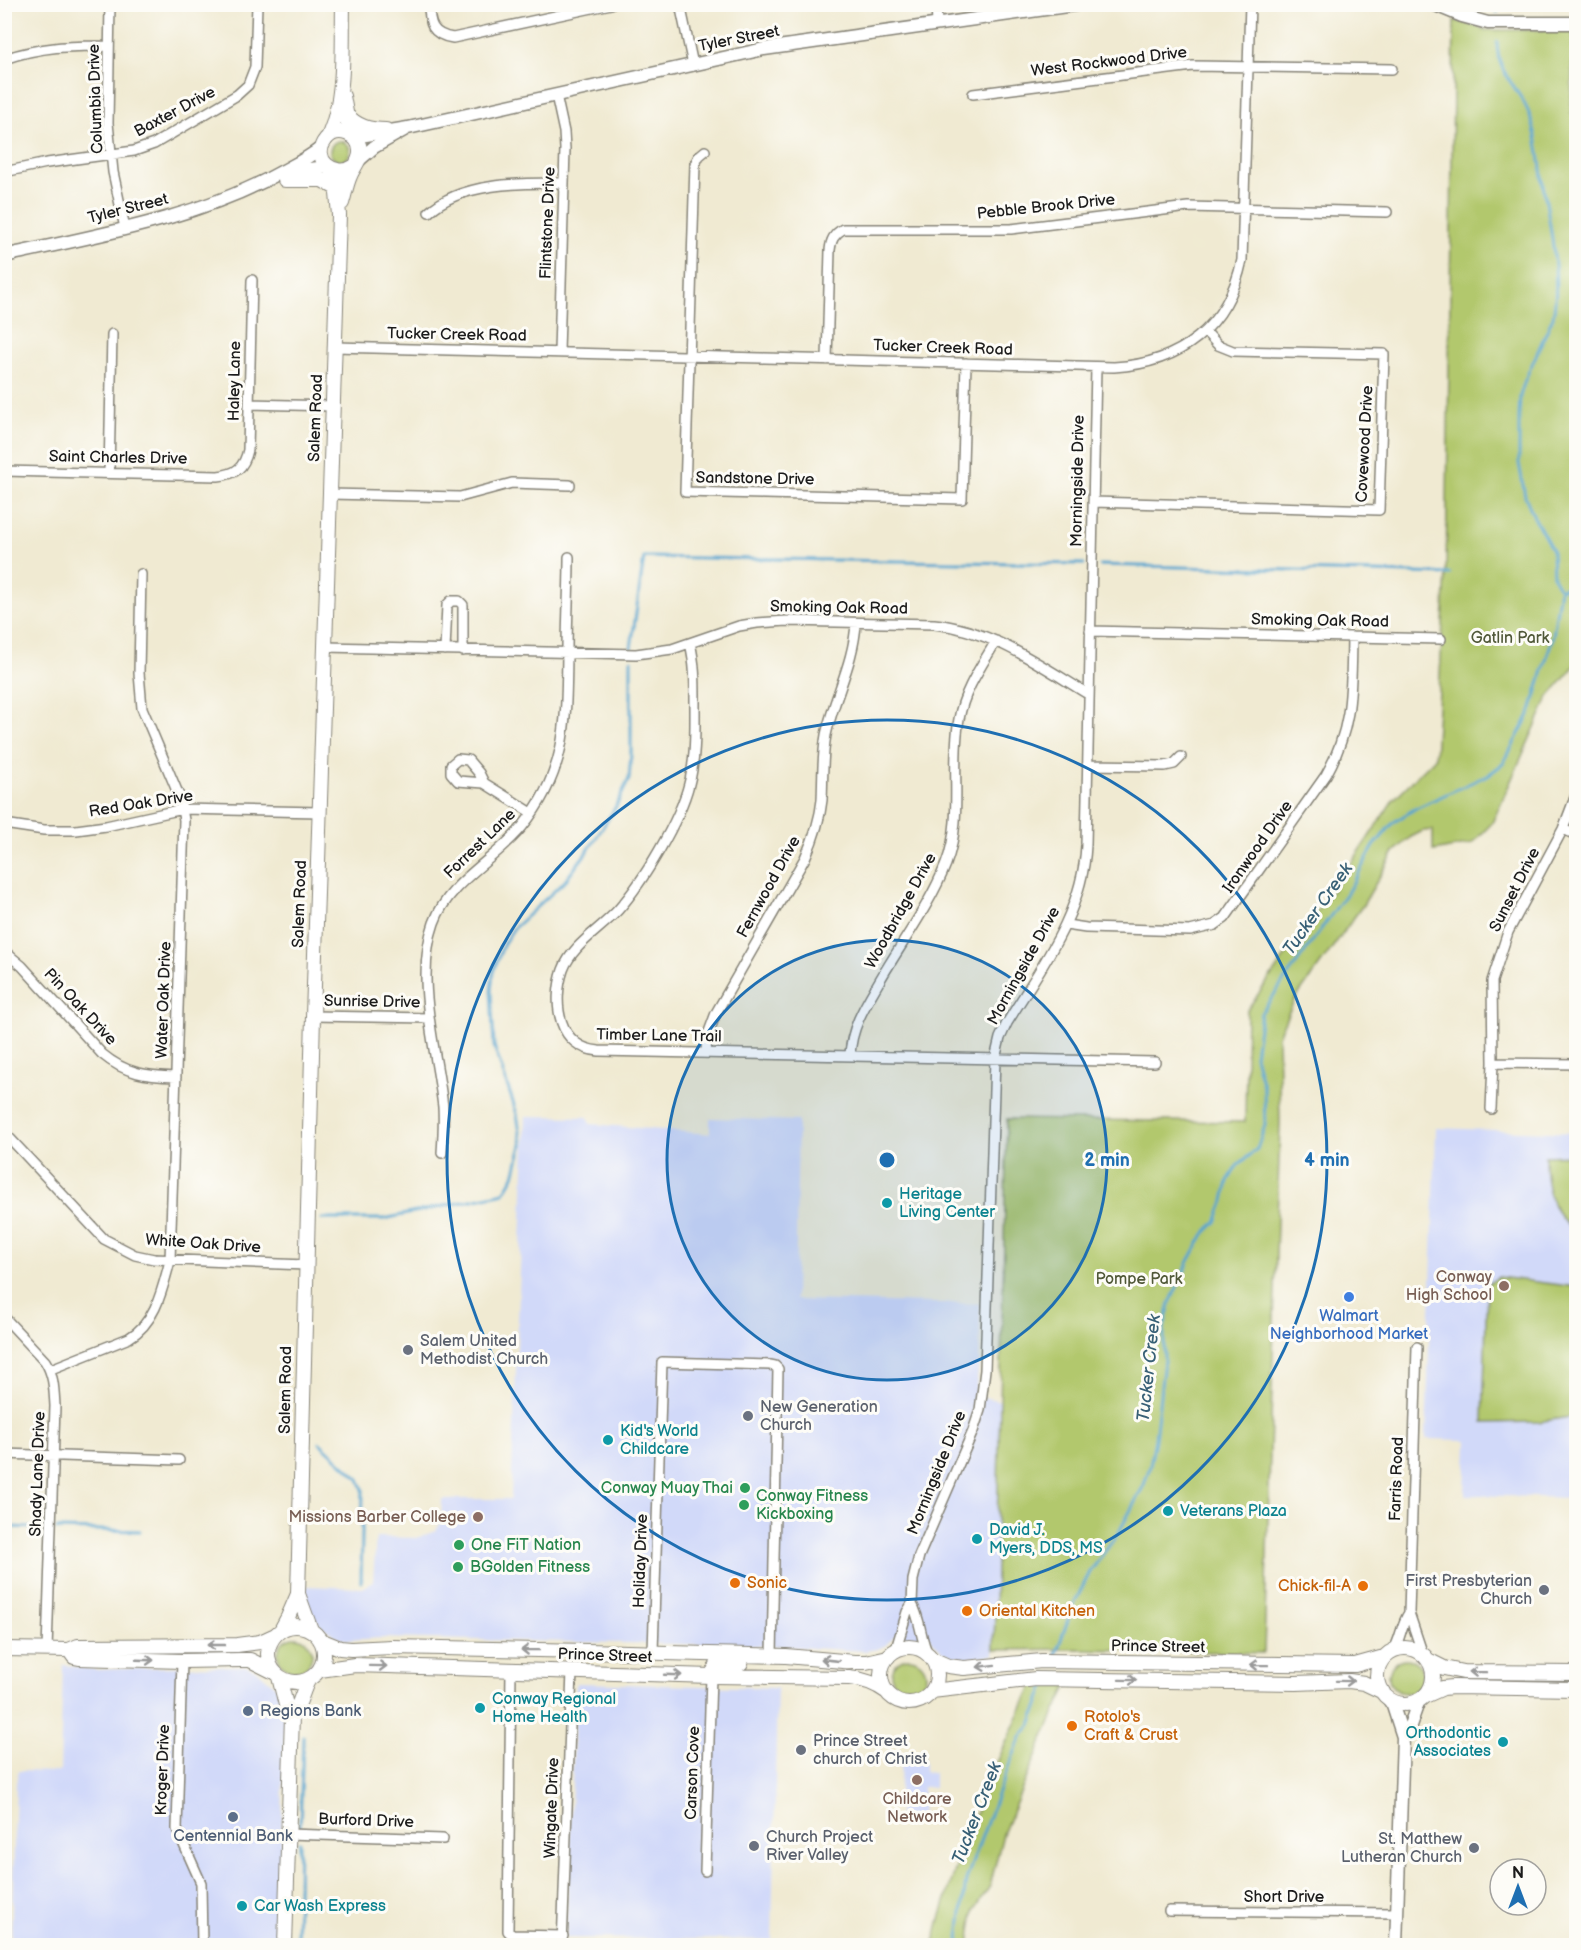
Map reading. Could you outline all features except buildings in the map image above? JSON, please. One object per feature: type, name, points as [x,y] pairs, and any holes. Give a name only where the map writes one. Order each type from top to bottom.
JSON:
[{"type":"main road","points":[[341,85],[352,136],[360,151],[356,163],[343,171],[329,168],[322,159],[326,141],[335,121],[341,85],[343,4]]},
{"type":"main road","points":[[346,114],[359,126],[386,130]]},
{"type":"main road","points":[[326,141],[343,132],[352,136]]},
{"type":"main road","name":"Salem Road","points":[[339,215],[346,186],[356,163]]},
{"type":"main road","name":"Salem Road","points":[[277,1633],[288,1617],[298,1594],[313,1016],[339,215],[336,188],[329,168]]},
{"type":"main road","points":[[285,180],[322,180],[336,188]]},
{"type":"main road","name":"Salem Road","points":[[298,1594],[316,1635]]},
{"type":"main road","points":[[74,1654],[89,1650],[126,1650],[135,1646],[250,1644],[296,1626],[316,1635],[324,1655],[302,1691],[297,1709],[292,1715],[285,1946]]},
{"type":"main road","points":[[277,1633],[268,1647],[267,1658],[276,1675],[287,1709],[292,1715]]},
{"type":"main road","name":"Prince Street","points":[[316,1635],[340,1648],[351,1649],[392,1647],[765,1655],[854,1662],[866,1662],[891,1654]]},
{"type":"main road","points":[[910,1647],[920,1649],[930,1657],[937,1675],[933,1691],[922,1700],[908,1703],[893,1698],[887,1692],[881,1677],[883,1667],[891,1654],[910,1647]]},
{"type":"main road","points":[[4,1649],[47,1650],[182,1661],[250,1660],[294,1683],[314,1674]]},
{"type":"main road","points":[[405,1666],[414,1660],[448,1660],[458,1656],[466,1649]]},
{"type":"main road","points":[[1576,1673],[1463,1672],[1444,1668],[1410,1649],[1389,1654],[1380,1665],[1377,1675],[1379,1686],[1385,1695],[1402,1704],[1443,1688],[1453,1687],[1576,1689]]},
{"type":"main road","points":[[572,1671],[577,1663],[583,1660],[627,1659],[647,1652]]},
{"type":"main road","points":[[590,1672],[593,1666],[598,1665],[634,1665],[647,1652]]},
{"type":"main road","name":"Prince Street","points":[[930,1657],[948,1666],[964,1668],[1042,1661],[1354,1665],[1389,1654]]},
{"type":"main road","points":[[711,1676],[717,1665],[748,1663],[765,1655],[765,1667],[735,1669],[726,1676]]},
{"type":"main road","points":[[1422,1698],[1430,1688],[1433,1677],[1425,1657]]},
{"type":"main road","name":"Prince Street","points":[[314,1674],[345,1665],[856,1678],[874,1683],[887,1692]]},
{"type":"main road","name":"Prince Street","points":[[933,1691],[1036,1679],[1296,1683],[1349,1681],[1371,1685],[1385,1695]]},
{"type":"main road","points":[[1547,1689],[1557,1682],[1576,1682]]},
{"type":"street","name":"Columbia Drive","points":[[110,4],[108,123],[125,228]]},
{"type":"street","name":"Baxter Drive","points":[[4,172],[47,163],[134,152],[154,144],[237,95],[248,85],[255,67],[257,4]]},
{"type":"street","points":[[429,4],[430,24],[438,34],[453,38],[610,4]]},
{"type":"street","points":[[680,4],[693,65]]},
{"type":"street","points":[[936,4],[937,24]]},
{"type":"street","name":"Tyler Street","points":[[352,136],[408,128],[556,94],[812,41],[1081,4]]},
{"type":"street","name":"Tucker Creek Road","points":[[335,347],[1096,367],[1150,363],[1184,348],[1205,332],[1226,304],[1239,274],[1242,260],[1250,4]]},
{"type":"street","points":[[1433,4],[1462,16],[1488,23],[1576,23]]},
{"type":"street","points":[[4,59],[29,50],[59,46],[109,46]]},
{"type":"street","name":"West Rockwood Drive","points":[[973,94],[1170,68],[1248,65],[1392,69]]},
{"type":"street","name":"Flintstone Drive","points":[[556,94],[564,132],[559,352]]},
{"type":"street","name":"Tyler Street","points":[[356,163],[374,147],[408,128]]},
{"type":"street","name":"Tyler Street","points":[[258,186],[304,159],[326,141]]},
{"type":"street","name":"Sandstone Drive","points":[[705,151],[695,164],[685,492],[962,499],[966,363]]},
{"type":"street","name":"Tyler Street","points":[[4,256],[181,213],[310,170],[329,168]]},
{"type":"street","points":[[429,212],[440,201],[452,196],[495,186],[564,183]]},
{"type":"street","name":"Pebble Brook Drive","points":[[827,360],[830,250],[833,238],[843,229],[988,231],[1174,208],[1387,212]]},
{"type":"street","name":"Haley Lane","points":[[230,474],[237,471],[246,458],[252,280]]},
{"type":"street","name":"Covewood Drive","points":[[1093,502],[1379,510],[1384,354],[1233,351],[1218,345],[1205,332]]},
{"type":"street","points":[[109,473],[112,334]]},
{"type":"street","name":"Morningside Drive","points":[[930,1657],[922,1641],[912,1604],[913,1580],[919,1556],[965,1451],[980,1410],[986,1350],[995,1059],[1000,1038],[1007,1023],[1066,925],[1084,873],[1096,367]]},
{"type":"street","points":[[249,404],[333,406]]},
{"type":"street","name":"Saint Charles Drive","points":[[4,471],[218,476],[230,474]]},
{"type":"street","points":[[330,494],[460,497],[512,483],[570,485]]},
{"type":"street","name":"Forrest Lane","points":[[442,1153],[443,1108],[429,1018],[428,948],[438,913],[457,887],[513,838],[532,813],[552,778],[562,747],[566,719],[569,557]]},
{"type":"street","name":"Water Oak Drive","points":[[51,1369],[129,1338],[138,1332],[152,1314],[170,1261],[183,809],[142,708],[139,673],[141,574]]},
{"type":"street","points":[[445,650],[447,605],[455,600],[463,606],[463,651]]},
{"type":"street","name":"Smoking Oak Road","points":[[325,647],[636,654],[690,643],[739,626],[757,623],[787,621],[951,626],[967,629],[996,641],[1088,694]]},
{"type":"street","name":"Fernwood Drive","points":[[706,1053],[707,1037],[716,1013],[813,842],[821,802],[826,735],[839,686],[853,651],[856,623]]},
{"type":"street","name":"Smoking Oak Road","points":[[1090,631],[1441,639]]},
{"type":"street","name":"Ironwood Drive","points":[[1066,925],[1086,928],[1190,931],[1215,925],[1225,918],[1313,794],[1335,759],[1344,736],[1349,712],[1352,637]]},
{"type":"street","name":"Woodbridge Drive","points":[[850,1056],[852,1036],[857,1023],[938,881],[950,854],[956,811],[959,718],[971,684],[996,641]]},
{"type":"street","name":"Timber Lane Trail","points":[[690,643],[694,659],[694,741],[689,783],[680,811],[628,898],[566,963],[559,987],[559,1007],[564,1032],[573,1042],[586,1049],[599,1051],[1155,1062]]},
{"type":"street","points":[[1087,765],[1166,766],[1174,764],[1181,757]]},
{"type":"street","points":[[484,783],[532,813]]},
{"type":"street","name":"Sunset Drive","points":[[1491,1109],[1492,981],[1508,932],[1563,829],[1576,795]]},
{"type":"street","name":"Red Oak Drive","points":[[4,824],[44,830],[76,830],[106,826],[183,809],[320,812]]},
{"type":"street","points":[[1563,829],[1576,835]]},
{"type":"street","name":"Pin Oak Drive","points":[[4,951],[22,966],[102,1054],[112,1062],[125,1070],[141,1074],[176,1077]]},
{"type":"street","name":"Sunrise Drive","points":[[313,1016],[429,1018]]},
{"type":"street","points":[[1493,1063],[1576,1064]]},
{"type":"street","name":"White Oak Drive","points":[[4,1132],[104,1239],[135,1255],[170,1261],[306,1265]]},
{"type":"street","points":[[4,1317],[51,1369]]},
{"type":"street","name":"Farris Road","points":[[1417,1347],[1409,1613],[1425,1657]]},
{"type":"street","name":"Holiday Drive","points":[[647,1652],[663,1362],[775,1366],[778,1369],[765,1655]]},
{"type":"street","name":"Shady Lane Drive","points":[[47,1650],[56,1406],[51,1369]]},
{"type":"street","points":[[4,1454],[179,1460]]},
{"type":"street","name":"Morningside Drive","points":[[891,1654],[912,1604]]},
{"type":"street","name":"Farris Road","points":[[1389,1654],[1400,1639],[1405,1618],[1409,1613]]},
{"type":"street","name":"Kroger Drive","points":[[182,1661],[177,1829],[201,1883],[202,1946]]},
{"type":"street","points":[[511,1669],[508,1931],[512,1935],[563,1941]]},
{"type":"street","name":"Wingate Drive","points":[[563,1941],[572,1671]]},
{"type":"street","name":"Carson Cove","points":[[705,1871],[711,1676]]},
{"type":"street","points":[[1385,1695],[1393,1707],[1404,1737],[1396,1946]]},
{"type":"street","points":[[1404,1737],[1422,1698]]},
{"type":"street","name":"Burford Drive","points":[[288,1834],[443,1839]]},
{"type":"street","name":"Short Drive","points":[[1169,1911],[1398,1913]]},
{"type":"shaded area","points":[[526,1116],[588,1117],[590,1124],[710,1134],[710,1118],[798,1121],[795,1300],[980,1304],[979,1363],[975,1395],[1000,1401],[994,1655],[960,1659],[942,1651],[929,1637],[894,1636],[886,1645],[865,1651],[778,1646],[381,1638],[347,1640],[337,1637],[320,1625],[308,1610],[306,1586],[362,1588],[373,1582],[376,1537],[416,1538],[436,1531],[441,1522],[442,1499],[511,1499]]},
{"type":"shaded area","name":"Conway High School","points":[[1436,1128],[1576,1133],[1576,1498],[1465,1495],[1467,1440],[1426,1439]]},
{"type":"shaded area","points":[[63,1665],[97,1670],[246,1666],[258,1671],[277,1688],[285,1721],[278,1945],[11,1946],[18,1771],[60,1772]]},
{"type":"shaded area","points":[[576,1683],[777,1688],[772,1940],[566,1938]]},
{"type":"shaded area","name":"Childcare Network","points":[[901,1755],[925,1756],[925,1772],[934,1773],[934,1787],[923,1787],[922,1817],[899,1816]]},
{"type":"green space","points":[[1454,20],[1487,30],[1573,30],[1571,113],[1576,114],[1576,664],[1548,698],[1492,823],[1472,844],[1433,851],[1433,830],[1423,831],[1411,837],[1394,852],[1363,905],[1294,1001],[1278,1036],[1280,1123],[1264,1653],[1075,1649],[994,1650],[1007,1119],[1245,1122],[1247,1010],[1355,858],[1393,800],[1435,758],[1446,572]]},
{"type":"green space","points":[[340,141],[347,144],[350,151],[347,158],[340,161],[333,158],[330,151],[333,144]]},
{"type":"green space","points":[[1576,1155],[1576,1232],[1567,1225],[1551,1199],[1546,1178],[1545,1156]]},
{"type":"green space","points":[[1498,1277],[1576,1287],[1576,1416],[1537,1422],[1483,1423],[1487,1285]]},
{"type":"green space","points":[[295,1637],[307,1642],[312,1654],[307,1666],[295,1671],[283,1666],[278,1654],[283,1642]]},
{"type":"green space","points":[[909,1658],[921,1663],[926,1675],[921,1687],[909,1692],[897,1687],[892,1675],[897,1663]]},
{"type":"green space","points":[[1406,1659],[1418,1664],[1423,1676],[1418,1688],[1406,1693],[1394,1688],[1389,1676],[1394,1664]]},
{"type":"green space","points":[[1036,1679],[1070,1680],[1003,1834],[990,1886],[974,1911],[969,1945],[933,1946],[953,1877],[977,1810]]},
{"type":"waterway","name":"Tucker Creek","points":[[1497,4],[1497,12]]},
{"type":"waterway","name":"Tucker Creek","points":[[1055,1657],[1072,1608],[1090,1572],[1119,1532],[1144,1485],[1155,1439],[1164,1360],[1164,1328],[1170,1303],[1204,1234],[1216,1222],[1228,1181],[1237,1166],[1257,1149],[1265,1125],[1264,1090],[1255,1056],[1261,1013],[1347,893],[1374,846],[1394,822],[1416,808],[1488,775],[1503,764],[1531,711],[1553,636],[1560,589],[1553,577],[1552,550],[1525,496],[1519,463],[1519,417],[1520,396],[1525,380],[1553,317],[1556,284],[1554,251],[1533,124],[1526,106],[1501,64],[1497,42]]},
{"type":"waterway","points":[[631,648],[644,557],[1084,564]]},
{"type":"waterway","points":[[1100,565],[1450,574]]},
{"type":"waterway","points":[[1560,589],[1576,583]]},
{"type":"waterway","points":[[322,1219],[384,1219],[504,1193],[514,1176],[522,1145],[517,1114],[494,1046],[491,991],[493,972],[504,943],[514,928],[565,881],[615,808],[629,779],[631,660]]},
{"type":"waterway","points":[[320,1443],[359,1479],[363,1489],[361,1582]]},
{"type":"waterway","points":[[4,1527],[45,1528]]},
{"type":"waterway","points":[[57,1529],[140,1531]]},
{"type":"waterway","name":"Tucker Creek","points":[[958,1946],[966,1880],[997,1795],[1021,1737],[1031,1725],[1046,1683]]},
{"type":"waterway","points":[[300,1827],[303,1736]]},
{"type":"waterway","points":[[297,1946],[299,1842]]},
{"type":"place","name":"Heritage Living Center","points":[[887,1203]]},
{"type":"place","name":"Conway High School","points":[[1504,1286]]},
{"type":"place","name":"Walmart Neighborhood Market","points":[[1349,1297]]},
{"type":"place","name":"Salem United Methodist Church","points":[[408,1350]]},
{"type":"place","name":"New Generation Church","points":[[748,1416]]},
{"type":"place","name":"Kid's World Childcare","points":[[608,1440]]},
{"type":"place","name":"Conway Muay Thai","points":[[745,1488]]},
{"type":"place","name":"Conway Fitness Kickboxing","points":[[744,1505]]},
{"type":"place","name":"Veterans Plaza","points":[[1168,1511]]},
{"type":"place","name":"Missions Barber College","points":[[478,1517]]},
{"type":"place","name":"David J. Myers, DDS, MS","points":[[977,1539]]},
{"type":"place","name":"One FiT Nation","points":[[459,1545]]},
{"type":"place","name":"BGolden Fitness","points":[[458,1567]]},
{"type":"place","name":"Sonic","points":[[735,1583]]},
{"type":"place","name":"Chick-fil-A","points":[[1363,1586]]},
{"type":"place","name":"First Presbyterian Church","points":[[1544,1590]]},
{"type":"place","name":"Oriental Kitchen","points":[[967,1611]]},
{"type":"place","name":"Conway Regional Home Health","points":[[480,1708]]},
{"type":"place","name":"Regions Bank","points":[[248,1711]]},
{"type":"place","name":"Rotolo's Craft & Crust","points":[[1072,1726]]},
{"type":"place","name":"Orthodontic Associates","points":[[1503,1742]]},
{"type":"place","name":"Prince Street church of Christ","points":[[801,1750]]},
{"type":"place","name":"Childcare Network","points":[[917,1780]]},
{"type":"place","name":"Centennial Bank","points":[[233,1817]]},
{"type":"place","name":"Church Project River Valley","points":[[754,1846]]},
{"type":"place","name":"St. Matthew Lutheran Church","points":[[1474,1848]]},
{"type":"place","name":"Car Wash Express","points":[[242,1906]]},
{"type":"park label","name":"Gatlin Park","points":[[1510,638]]},
{"type":"park label","name":"Pompe Park","points":[[1139,1279]]}]
